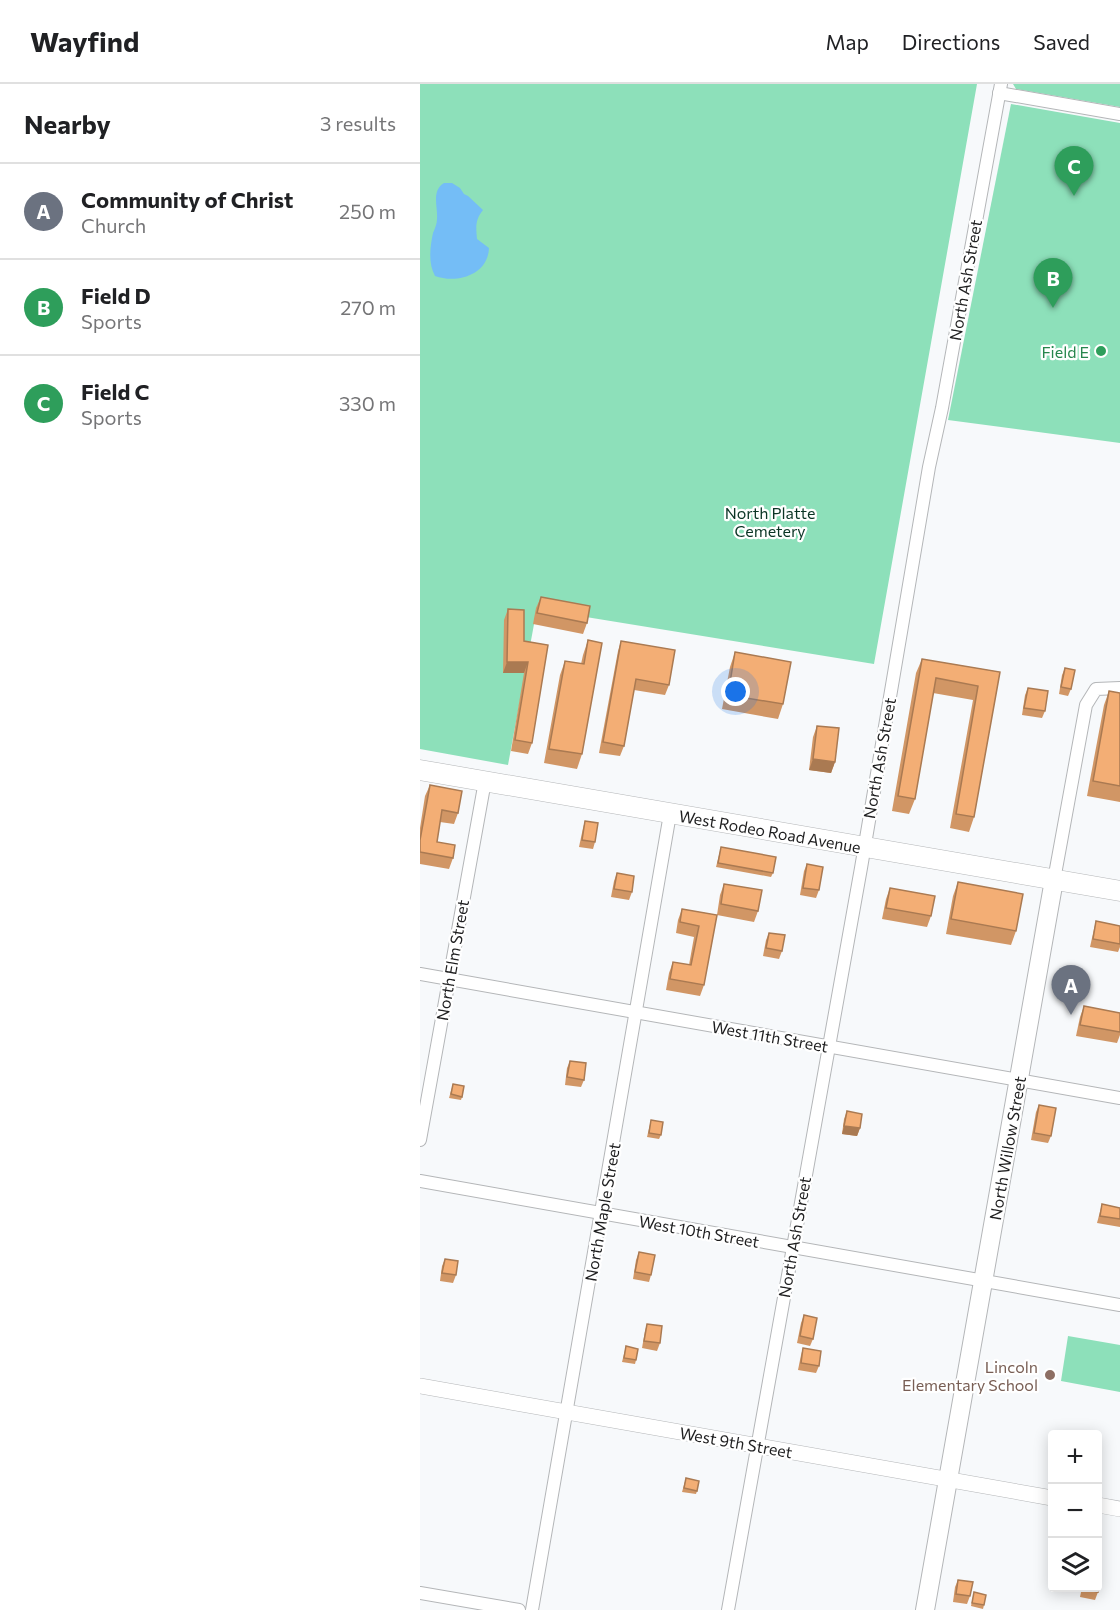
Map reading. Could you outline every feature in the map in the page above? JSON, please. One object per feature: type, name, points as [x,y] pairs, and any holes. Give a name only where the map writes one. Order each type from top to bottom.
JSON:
[{"type":"main road","name":"West Rodeo Road Avenue","points":[[420,770],[1120,891]]},
{"type":"main road","name":"North Willow Street","points":[[925,1610],[1054,880]]},
{"type":"street","points":[[1000,89],[1120,114]]},
{"type":"street","name":"North Ash Street","points":[[728,1610],[864,848],[929,467],[942,408],[1000,89]]},
{"type":"street","name":"North Willow Street","points":[[1054,880],[1086,705],[1096,689],[1120,688]]},
{"type":"street","name":"North Elm Street","points":[[420,1140],[485,782]]},
{"type":"street","name":"North Maple Street","points":[[532,1610],[670,814]]},
{"type":"street","name":"West 11th Street","points":[[420,974],[1120,1098]]},
{"type":"street","name":"West 10th Street","points":[[420,1181],[1120,1305]]},
{"type":"street","name":"West 9th Street","points":[[420,1386],[1048,1497]]},
{"type":"street","points":[[1102,1506],[1120,1509]]},
{"type":"street","points":[[420,1593],[519,1610]]},
{"type":"green space","name":"North Platte Cemetery","points":[[420,84],[977,84],[874,664],[537,608],[508,765],[420,749]]},
{"type":"green space","points":[[1013,84],[1120,84],[1120,107],[1016,89]]},
{"type":"green space","points":[[1011,104],[1120,123],[1120,443],[948,420]]},
{"type":"green space","points":[[1068,1336],[1120,1345],[1120,1392],[1061,1381]]},
{"type":"water","points":[[444,183],[452,183],[460,188],[483,210],[477,224],[477,239],[489,248],[487,257],[477,271],[461,278],[435,276],[431,266],[431,244],[437,221],[436,195]]},
{"type":"building","points":[[541,597],[590,606],[587,623],[537,613]]},
{"type":"building","points":[[508,609],[524,610],[524,641],[548,645],[532,743],[515,740],[528,662],[507,662]]},
{"type":"building","points":[[588,640],[602,643],[582,754],[549,749],[565,661],[584,664]]},
{"type":"building","points":[[621,641],[675,650],[669,685],[636,679],[624,746],[603,742]]},
{"type":"building","points":[[735,652],[791,662],[783,704],[728,695]]},
{"type":"building","points":[[922,659],[1000,672],[974,817],[956,814],[978,686],[936,678],[915,799],[898,796]]},
{"type":"building","points":[[1065,668],[1075,670],[1071,689],[1061,687]]},
{"type":"building","points":[[1028,688],[1048,691],[1045,711],[1024,708]]},
{"type":"building","points":[[1109,691],[1120,693],[1120,786],[1093,781]]},
{"type":"building","points":[[817,726],[839,728],[835,762],[813,759]]},
{"type":"building","points":[[430,785],[462,791],[458,813],[442,810],[437,842],[455,845],[453,858],[420,852]]},
{"type":"building","points":[[585,821],[598,823],[595,842],[582,840]]},
{"type":"building","points":[[721,847],[776,857],[773,873],[718,863]]},
{"type":"building","points":[[807,864],[823,867],[819,890],[803,888]]},
{"type":"building","points":[[617,873],[634,876],[632,892],[614,889]]},
{"type":"building","points":[[958,882],[1023,894],[1016,931],[951,919]]},
{"type":"building","points":[[724,884],[762,890],[758,911],[721,904]]},
{"type":"building","points":[[890,888],[935,896],[931,916],[886,908]]},
{"type":"building","points":[[682,909],[717,915],[704,985],[670,979],[673,962],[691,965],[699,926],[680,922]]},
{"type":"building","points":[[1096,921],[1120,926],[1120,944],[1093,939]]},
{"type":"building","points":[[769,933],[785,935],[782,951],[766,948]]},
{"type":"building","points":[[1084,1006],[1120,1013],[1120,1032],[1080,1025]]},
{"type":"building","points":[[570,1061],[586,1063],[584,1080],[567,1077]]},
{"type":"building","points":[[453,1084],[464,1086],[462,1097],[451,1094]]},
{"type":"building","points":[[1039,1105],[1056,1108],[1051,1136],[1034,1133]]},
{"type":"building","points":[[847,1111],[862,1114],[860,1128],[844,1126]]},
{"type":"building","points":[[651,1120],[663,1122],[661,1135],[649,1133]]},
{"type":"building","points":[[1102,1204],[1120,1208],[1120,1219],[1100,1216]]},
{"type":"building","points":[[639,1252],[655,1255],[651,1275],[635,1272]]},
{"type":"building","points":[[445,1259],[458,1261],[456,1275],[442,1273]]},
{"type":"building","points":[[804,1315],[817,1318],[813,1339],[800,1336]]},
{"type":"building","points":[[647,1324],[662,1326],[660,1343],[644,1341]]},
{"type":"building","points":[[626,1346],[638,1349],[636,1360],[624,1358]]},
{"type":"building","points":[[803,1348],[821,1351],[819,1366],[801,1363]]},
{"type":"building","points":[[686,1478],[699,1481],[697,1491],[684,1488]]},
{"type":"building","points":[[958,1580],[973,1582],[970,1596],[956,1594]]},
{"type":"building","points":[[974,1592],[986,1595],[984,1605],[972,1603]]},
{"type":"place","name":"Field C","points":[[1074,196]]},
{"type":"place","name":"Field D","points":[[1053,308]]},
{"type":"place","name":"Field E","points":[[1101,351]]},
{"type":"place","name":"Community of Christ","points":[[1071,1015]]},
{"type":"place","name":"Lincoln Elementary School","points":[[1050,1375]]}]
